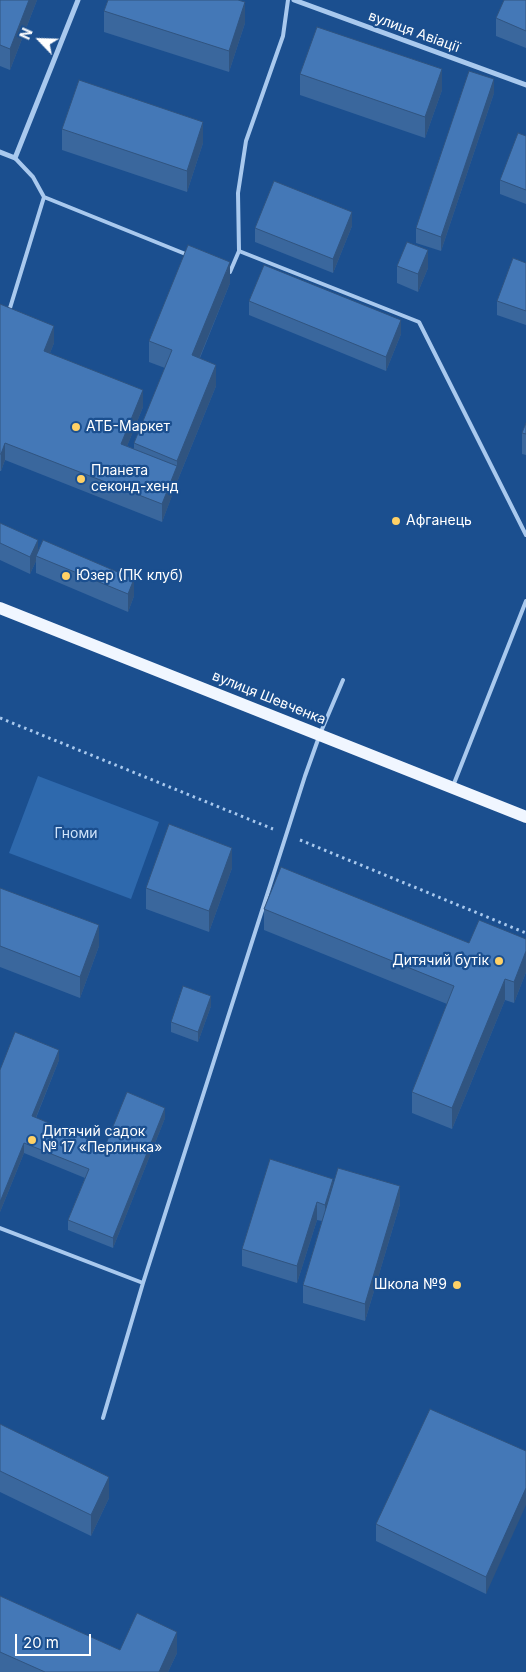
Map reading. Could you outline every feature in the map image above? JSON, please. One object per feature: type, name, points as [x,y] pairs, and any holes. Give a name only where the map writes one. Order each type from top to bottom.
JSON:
[{"type":"main road","name":"вулиця Шевченка","points":[[0,608],[526,817]]},
{"type":"street","points":[[0,152],[15,158],[78,0]]},
{"type":"street","name":"вулиця Авіації","points":[[294,0],[526,85]]},
{"type":"lane","points":[[221,269],[230,272],[239,251],[238,193],[246,141],[283,36],[288,0]]},
{"type":"lane","points":[[15,158],[33,177],[44,198],[194,258]]},
{"type":"lane","points":[[10,308],[44,198]]},
{"type":"lane","points":[[239,251],[419,322],[526,535]]},
{"type":"lane","points":[[452,788],[526,601]]},
{"type":"lane","points":[[103,1418],[143,1283],[286,834],[320,734],[344,680]]},
{"type":"lane","points":[[0,1228],[143,1283]]},
{"type":"path","points":[[0,718],[526,933]]},
{"type":"green space","name":"Гноми","points":[[38,776],[159,822],[131,899],[9,853]]},
{"type":"building","points":[[0,0],[29,0],[10,49],[0,45]]},
{"type":"building","points":[[108,0],[238,0],[245,2],[229,51],[104,11]]},
{"type":"building","points":[[504,0],[526,0],[526,31],[496,18]]},
{"type":"building","points":[[317,27],[442,69],[425,117],[300,74]]},
{"type":"building","points":[[469,71],[494,79],[441,237],[416,228]]},
{"type":"building","points":[[79,80],[203,122],[187,171],[62,129]]},
{"type":"building","points":[[518,133],[526,136],[526,190],[500,180]]},
{"type":"building","points":[[274,181],[352,212],[333,259],[255,228]]},
{"type":"building","points":[[407,242],[428,250],[418,274],[397,266]]},
{"type":"building","points":[[188,245],[230,262],[192,355],[216,365],[177,461],[134,443],[172,350],[149,341]]},
{"type":"building","points":[[513,258],[526,263],[526,311],[497,301]]},
{"type":"building","points":[[264,265],[401,320],[386,357],[249,301]]},
{"type":"building","points":[[0,304],[54,326],[44,351],[143,390],[121,444],[177,466],[162,504],[5,443],[0,454]]},
{"type":"building","points":[[526,423],[526,434],[522,433]]},
{"type":"building","points":[[0,523],[38,540],[30,557],[0,543]]},
{"type":"building","points":[[43,540],[134,579],[128,594],[36,556]]},
{"type":"building","points":[[169,824],[232,848],[209,911],[146,888]]},
{"type":"building","points":[[281,867],[469,943],[479,920],[526,939],[526,951],[514,982],[505,979],[452,1108],[412,1092],[454,986],[264,909]]},
{"type":"building","points":[[0,888],[99,925],[80,977],[0,946]]},
{"type":"building","points":[[183,986],[211,996],[198,1032],[171,1022]]},
{"type":"building","name":"Дитячий садок № 17 «Перлинка»","points":[[15,1032],[59,1050],[32,1116],[105,1146],[127,1092],[165,1108],[113,1238],[68,1220],[89,1169],[24,1143],[0,1202],[0,1070]]},
{"type":"building","points":[[270,1159],[333,1179],[325,1205],[317,1202],[297,1266],[242,1249]]},
{"type":"building","points":[[338,1168],[400,1186],[365,1304],[303,1285]]},
{"type":"building","points":[[430,1409],[526,1451],[526,1488],[486,1577],[376,1524]]},
{"type":"building","points":[[0,1424],[109,1477],[91,1515],[0,1471]]},
{"type":"building","points":[[0,1596],[120,1650],[137,1613],[177,1632],[159,1672],[45,1672],[0,1652]]},
{"type":"place","name":"АТБ-Маркет","points":[[76,427]]},
{"type":"place","name":"Планета секонд-хенд","points":[[81,479]]},
{"type":"place","name":"Афганець","points":[[396,521]]},
{"type":"place","name":"Юзер (ПК клуб)","points":[[66,576]]},
{"type":"place","name":"Дитячий бутік","points":[[499,961]]},
{"type":"place","name":"Дитячий садок № 17 «Перлинка»","points":[[32,1140]]},
{"type":"place","name":"Школа №9","points":[[457,1285]]}]
